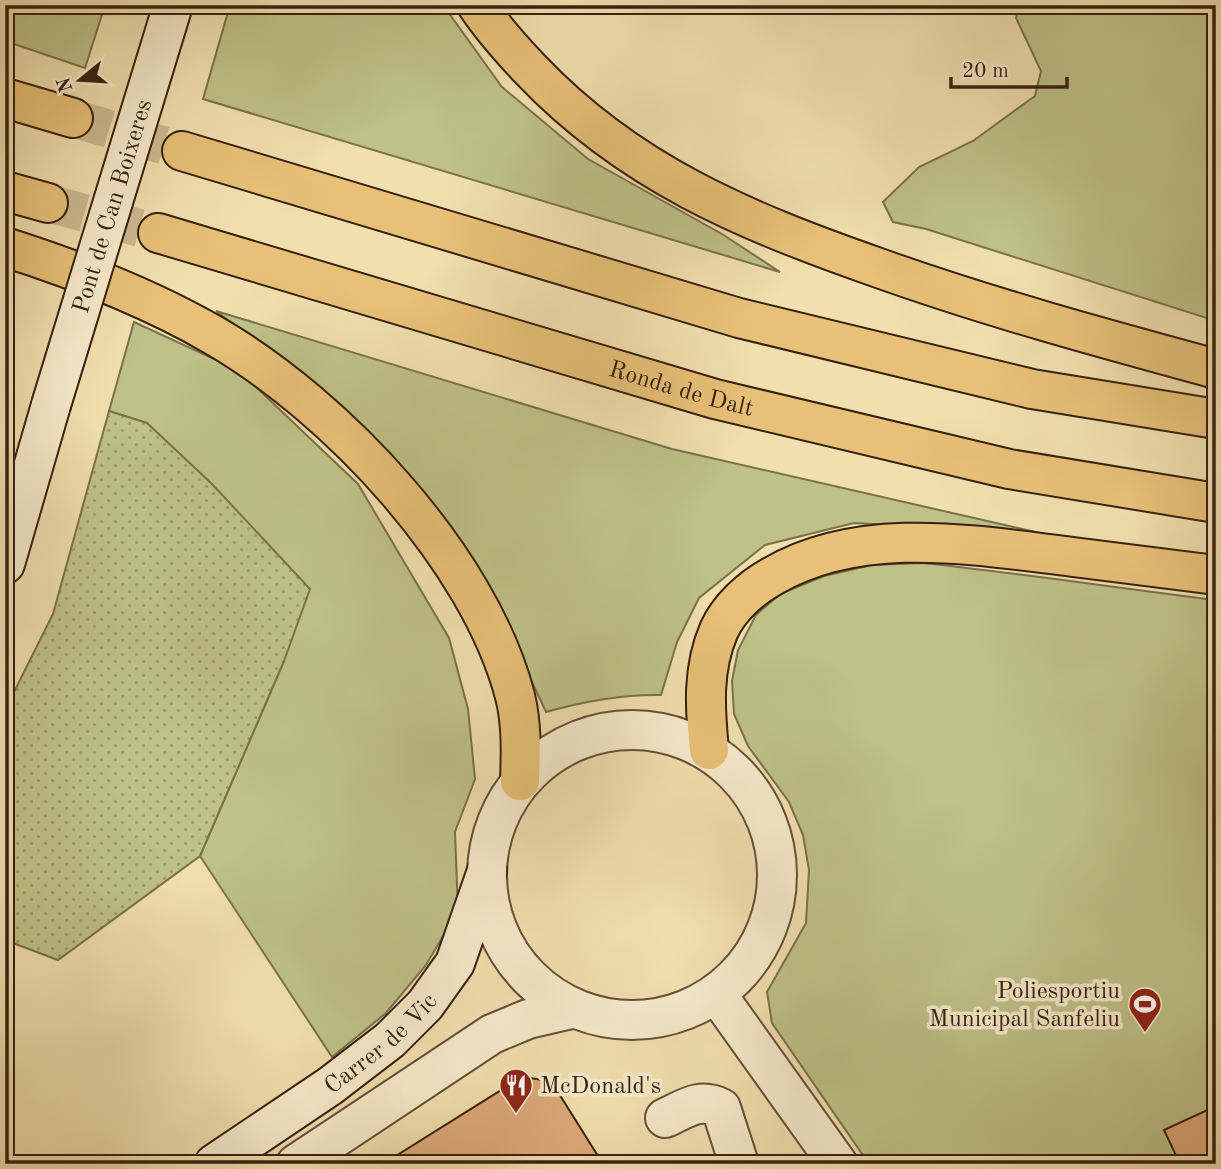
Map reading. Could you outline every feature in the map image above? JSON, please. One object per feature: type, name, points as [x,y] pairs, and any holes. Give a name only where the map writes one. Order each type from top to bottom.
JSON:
[{"type":"highway","points":[[477,5],[528,67],[594,130],[645,166],[705,198],[775,229],[926,285],[1216,369]]},
{"type":"highway","points":[[5,98],[73,118]]},
{"type":"highway","points":[[182,151],[739,318],[1032,389],[1216,419]]},
{"type":"highway","points":[[5,191],[48,203]]},
{"type":"highway","name":"Ronda de Dalt","points":[[158,233],[715,399],[1009,469],[1216,503]]},
{"type":"highway","points":[[5,247],[133,296],[214,335],[261,365],[349,439],[432,532],[485,620],[506,666],[515,699],[521,747],[520,781]]},
{"type":"highway","points":[[709,750],[704,694],[710,656],[720,628],[736,605],[755,587],[791,566],[816,557],[878,544],[930,542],[1216,575]]},
{"type":"street","name":"Pont de Can Boixeres","points":[[5,564],[16,475],[51,405],[173,5]]},
{"type":"street","points":[[650,729],[688,739],[709,750],[726,763],[750,794],[770,833],[775,874],[771,913],[755,952],[738,977],[718,996],[694,1009],[655,1021],[611,1020],[571,1009],[536,986],[509,954],[492,915],[487,871],[495,830],[510,795],[536,765],[566,744],[606,730],[650,729]]},
{"type":"street","name":"Carrer de Vic","points":[[214,1164],[330,1086],[390,1040],[425,1005],[455,963],[487,871]]},
{"type":"street","points":[[718,996],[838,1164]]},
{"type":"street","name":"Carrer de Vic","points":[[296,1164],[492,1034],[528,1019],[571,1009]]},
{"type":"street","points":[[665,1118],[696,1104],[709,1102],[721,1108],[739,1164]]},
{"type":"green space","points":[[5,5],[105,5],[85,68],[5,41]]},
{"type":"green space","points":[[230,5],[443,5],[502,87],[588,159],[722,234],[780,272],[203,99]]},
{"type":"green space","points":[[1020,5],[1216,5],[1216,321],[926,229],[893,222],[883,202],[919,167],[973,141],[1035,96],[1041,71],[1016,18]]},
{"type":"green space","points":[[216,311],[672,449],[1040,533],[854,523],[765,545],[699,598],[677,642],[661,695],[603,699],[546,712],[531,680],[340,405]]},
{"type":"green space","points":[[134,322],[238,370],[358,484],[449,638],[468,709],[475,779],[455,832],[458,911],[426,965],[386,1013],[332,1057],[200,856],[284,661],[147,423],[109,411]]},
{"type":"green space","points":[[109,411],[147,423],[212,484],[310,589],[284,661],[200,856],[58,960],[5,940],[5,710],[53,614]]},
{"type":"green space","points":[[922,563],[1216,600],[1216,1164],[869,1164],[772,1023],[767,992],[806,923],[809,870],[803,835],[789,802],[748,746],[734,714],[732,681],[738,650],[756,615],[780,594],[824,576],[872,565]]},
{"type":"building","name":"McDonald's","points":[[522,1077],[551,1081],[603,1164],[383,1164]]},
{"type":"building","points":[[1216,1106],[1216,1164],[1180,1164],[1164,1130]]},
{"type":"tunnel","points":[[73,118],[182,151]]},
{"type":"tunnel","points":[[48,203],[158,233]]},
{"type":"place","name":"Poliesportiu Municipal Sanfeliu","points":[[1145,1034]]},
{"type":"place","name":"McDonald's","points":[[516,1115]]}]
